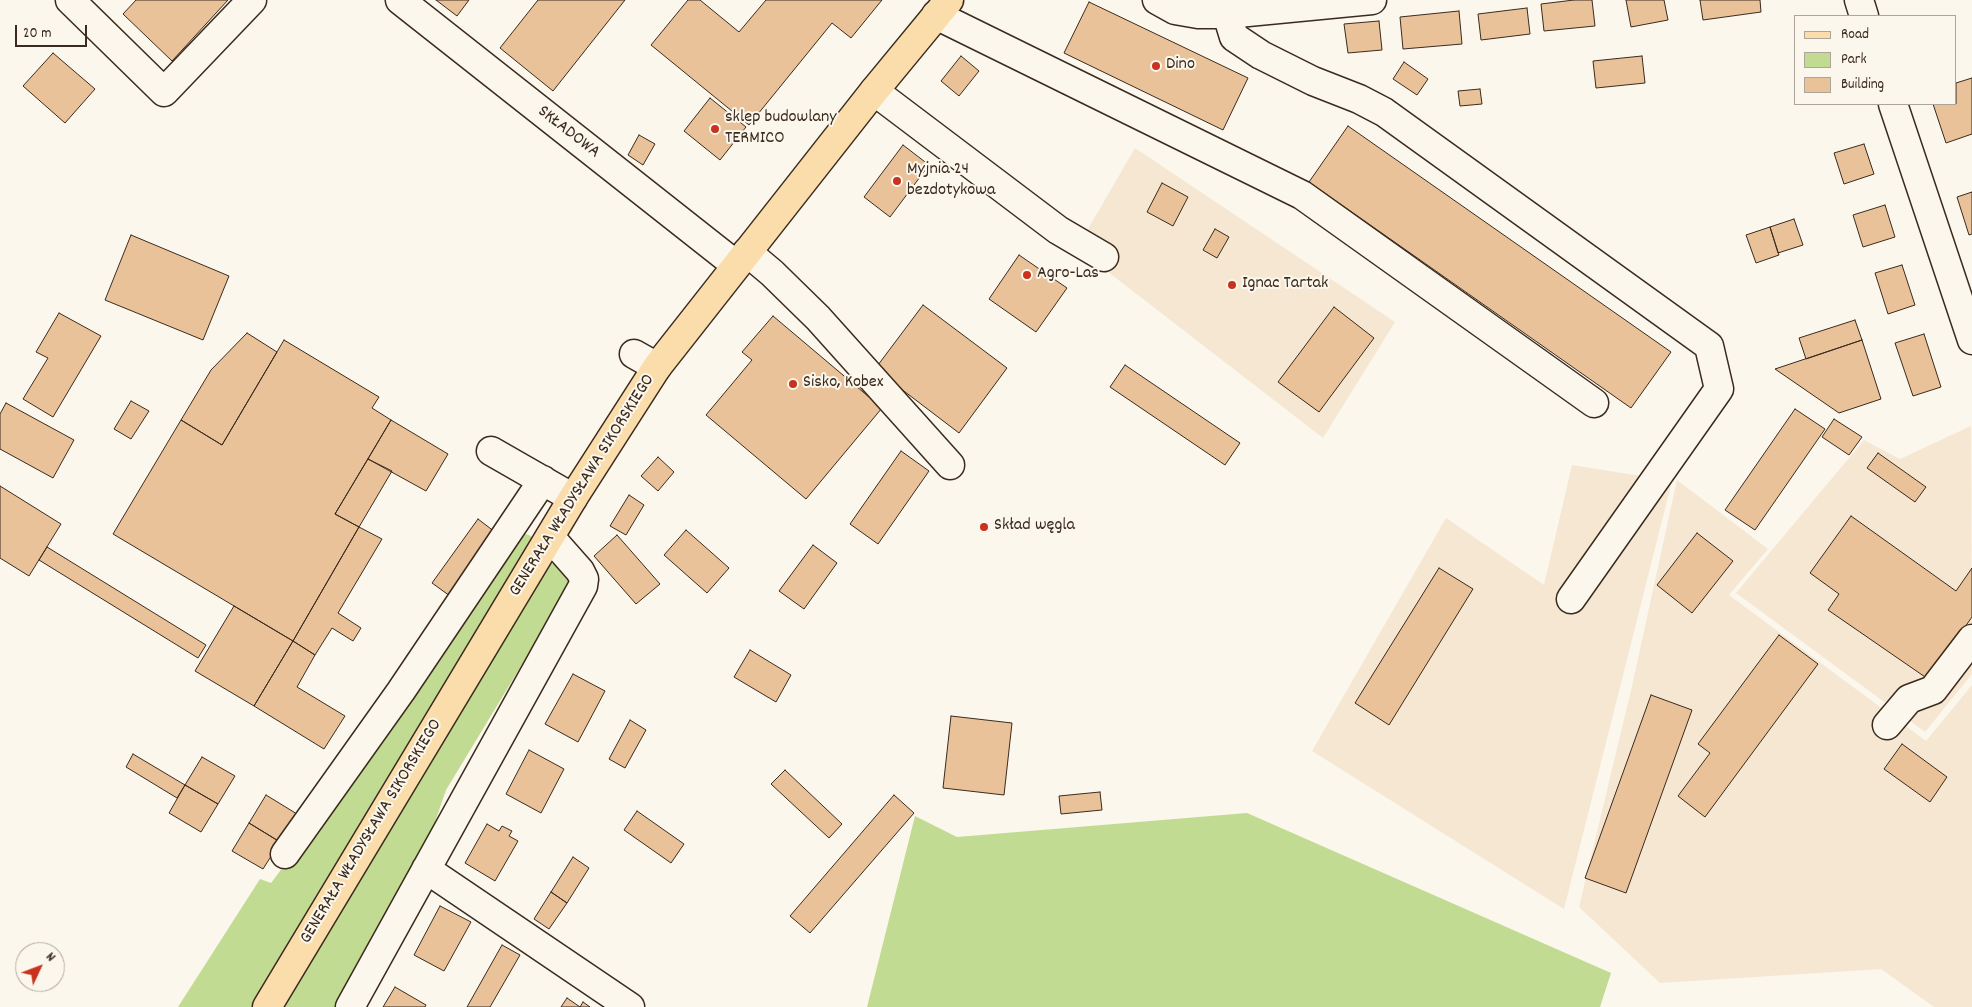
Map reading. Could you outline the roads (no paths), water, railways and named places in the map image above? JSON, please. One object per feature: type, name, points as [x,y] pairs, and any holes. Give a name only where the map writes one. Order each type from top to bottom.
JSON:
[{"type":"main road","name":"GENERAŁA WŁADYSŁAWA SIKORSKIEGO","points":[[268,1007],[573,498],[658,367],[874,91],[942,8]]},
{"type":"street","points":[[70,0],[164,92],[252,0]]},
{"type":"street","name":"SKŁADOWA","points":[[400,0],[742,258],[772,274],[818,318],[950,465]]},
{"type":"street","points":[[1157,0],[1175,10],[1228,14],[1372,0]]},
{"type":"street","points":[[1859,0],[1864,15]]},
{"type":"street","points":[[942,8],[1302,195],[1594,403]]},
{"type":"street","points":[[1228,14],[1234,37],[1261,55],[1312,81],[1359,99],[1384,112],[1709,346],[1719,389],[1571,599]]},
{"type":"street","points":[[874,91],[1058,230],[1104,257]]},
{"type":"street","points":[[1894,105],[1972,339]]},
{"type":"street","points":[[634,354],[658,367]]},
{"type":"street","points":[[491,451],[573,498]]},
{"type":"street","points":[[285,854],[401,691],[543,480]]},
{"type":"street","points":[[350,1007],[583,586],[584,579],[580,571],[550,537]]},
{"type":"street","points":[[1887,724],[1909,699],[1933,690],[1972,638]]},
{"type":"street","points":[[426,869],[630,1007]]},
{"type":"place","name":"Dino","points":[[1156,66]]},
{"type":"place","name":"sklep budowlany TERMICO","points":[[715,129]]},
{"type":"place","name":"Myjnia 24 bezdotykowa","points":[[897,181]]},
{"type":"place","name":"Agro-Las","points":[[1027,275]]},
{"type":"place","name":"Ignac Tartak","points":[[1232,285]]},
{"type":"place","name":"Sisko, Kobex","points":[[793,384]]},
{"type":"place","name":"Skład węgla","points":[[984,527]]}]
